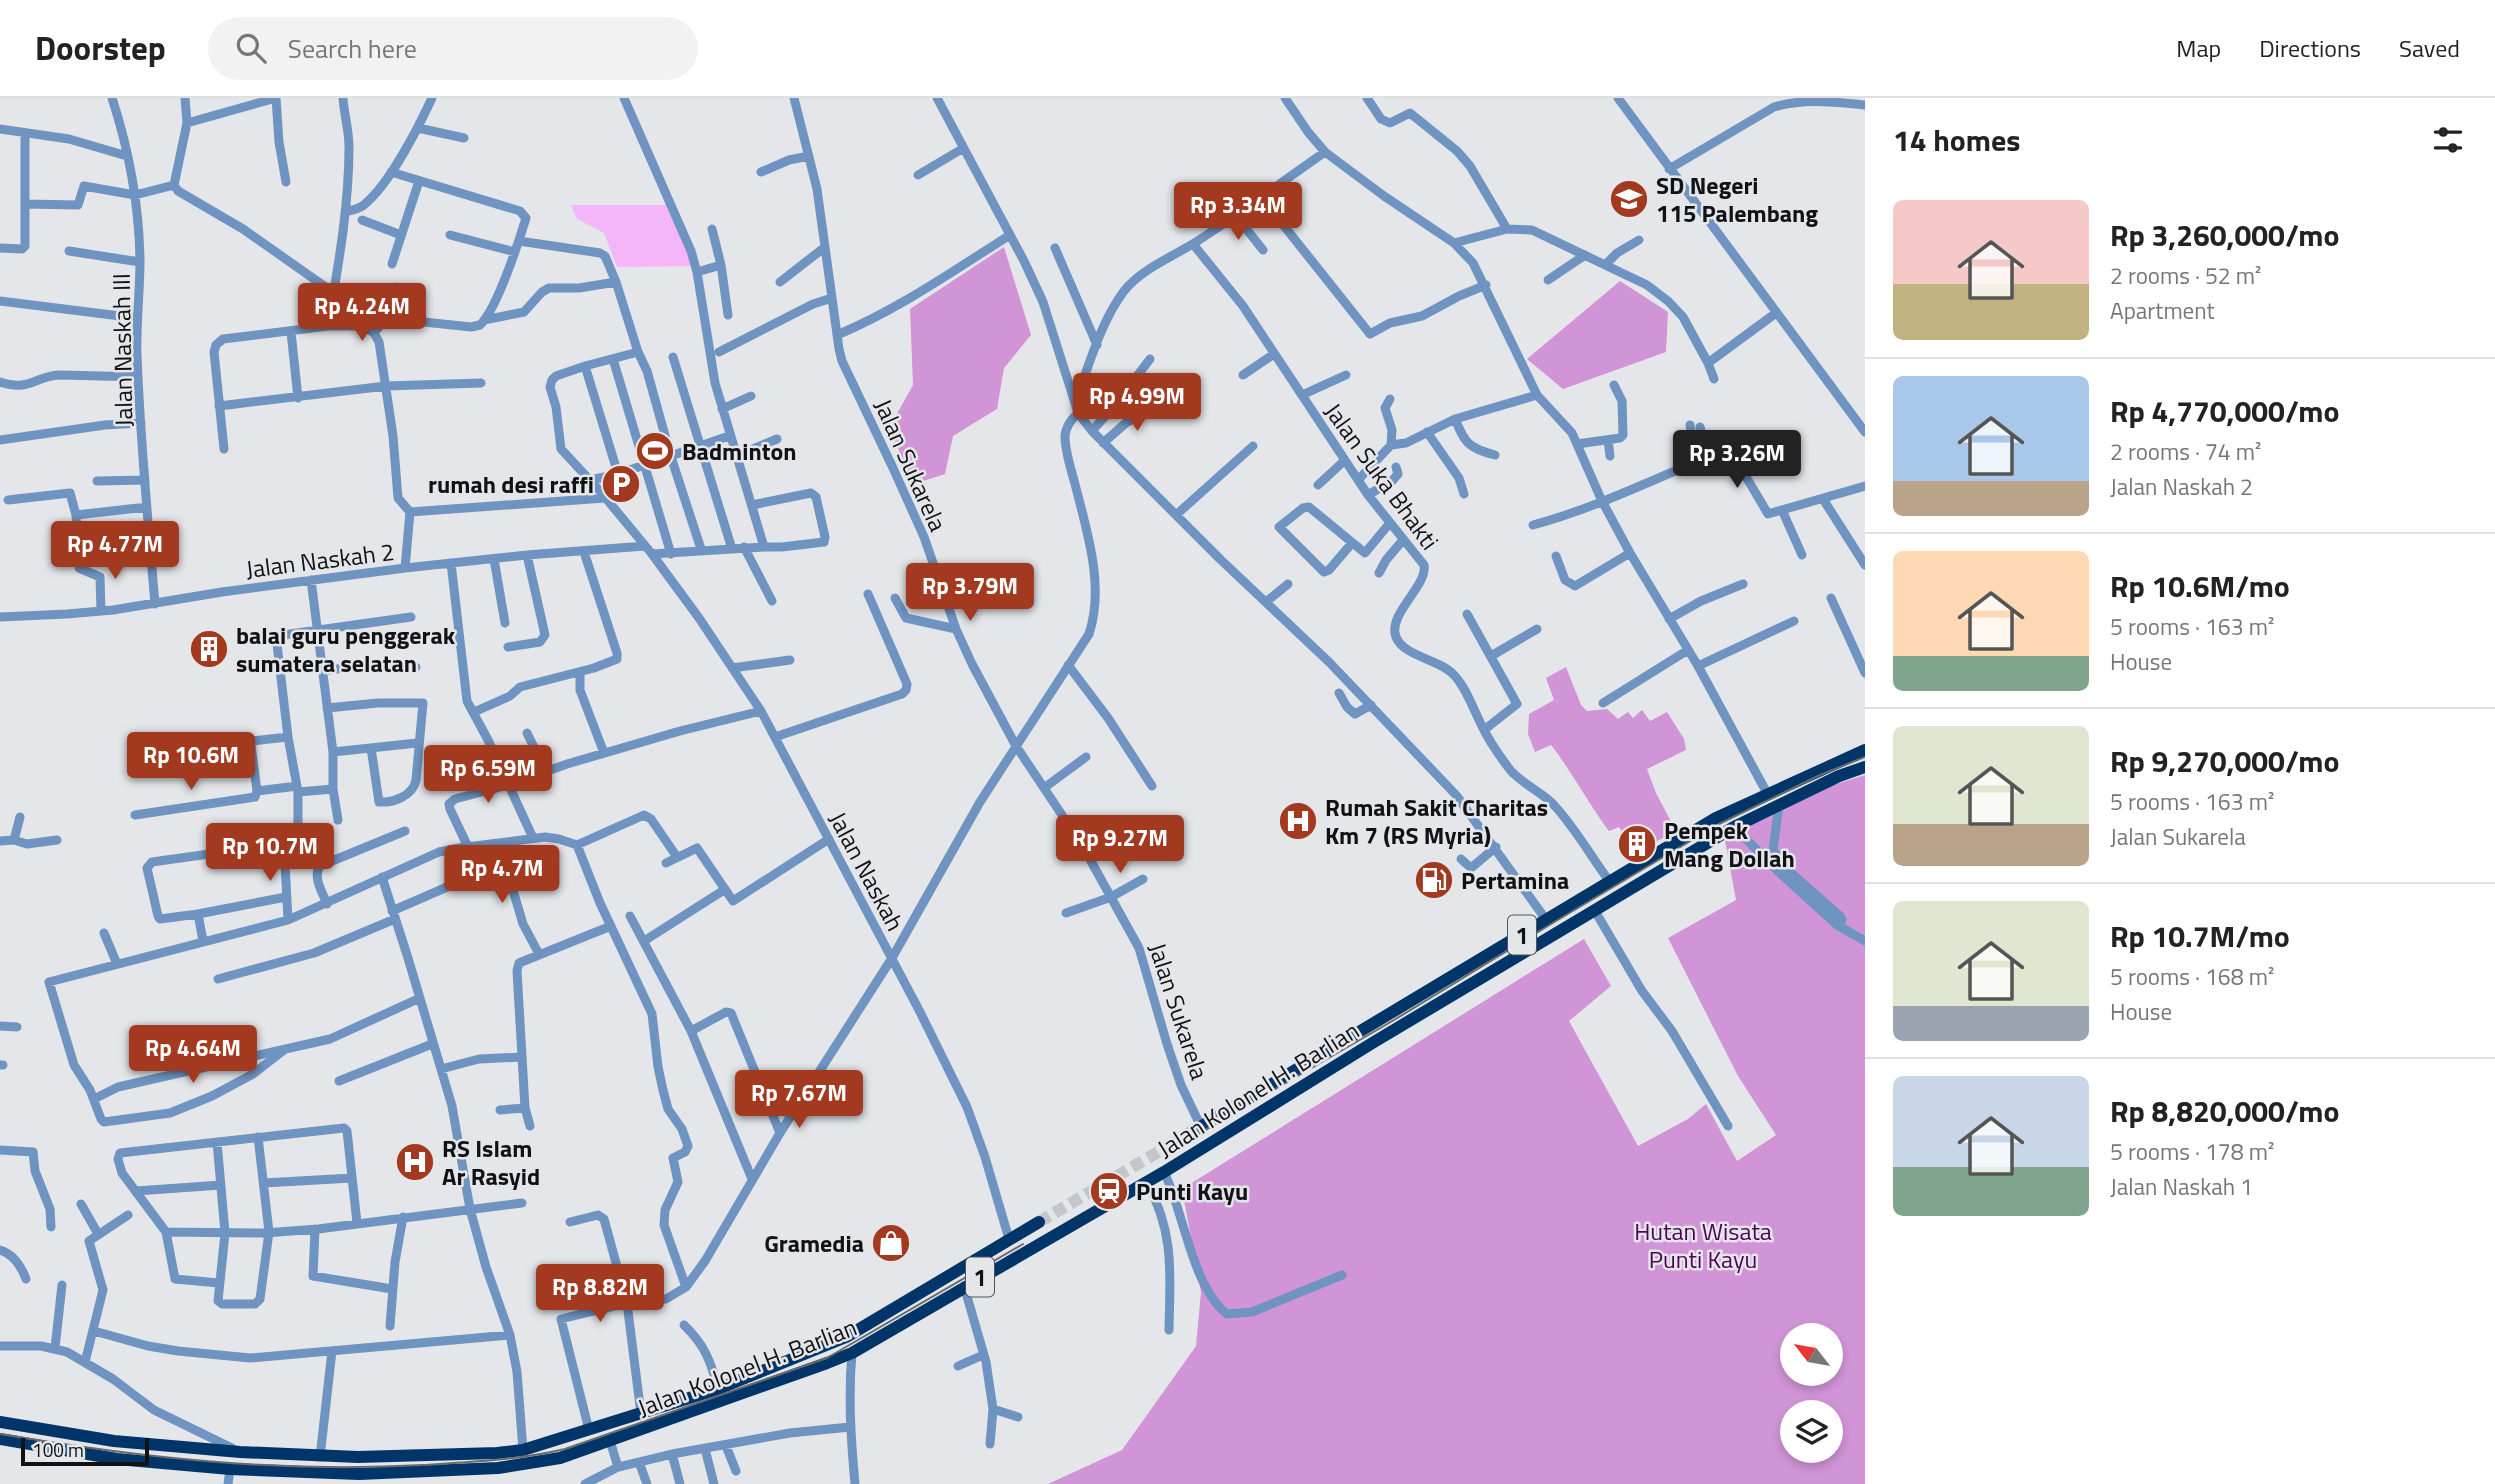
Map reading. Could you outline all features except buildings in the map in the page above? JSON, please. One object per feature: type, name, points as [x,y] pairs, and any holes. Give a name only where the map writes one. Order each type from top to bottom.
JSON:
[{"type":"highway","name":"Jalan Kolonel H. Barlian","points":[[1186,1135],[1716,818],[1865,750]]},
{"type":"highway","name":"Jalan Kolonel H. Barlian","points":[[0,1439],[117,1459],[359,1479],[419,1477],[516,1466],[560,1458],[610,1441],[852,1353],[1164,1172],[1386,1035],[1734,827],[1865,767]]},
{"type":"highway","name":"1","points":[[0,1422],[114,1441],[320,1457],[497,1453],[523,1450],[718,1389],[846,1337],[1039,1222]]},
{"type":"highway","points":[[72,1451],[75,1435]]},
{"type":"street","name":"Jalan Naskah III","points":[[112,98],[123,134],[135,195],[140,262],[136,318],[138,376],[155,604]]},
{"type":"street","points":[[174,185],[187,122],[185,98]]},
{"type":"street","points":[[187,122],[259,100],[276,98],[278,142],[286,182]]},
{"type":"street","points":[[328,326],[345,212],[349,144],[343,98]]},
{"type":"street","points":[[345,212],[365,205],[391,172],[418,128],[432,98]]},
{"type":"street","points":[[624,98],[691,251],[697,272],[715,383],[764,547]]},
{"type":"street","name":"Jalan Sukarela","points":[[794,98],[817,189],[839,349],[846,371],[893,468],[923,537],[956,629],[989,697],[1016,746],[1082,845],[1139,948],[1181,1085],[1201,1127]]},
{"type":"street","points":[[937,98],[1043,302],[1077,408],[1092,431],[1371,705],[1456,795],[1547,920]]},
{"type":"street","points":[[1285,98],[1325,152],[1454,243],[1473,263],[1537,395],[1572,433],[1602,501],[1630,553],[1698,666],[1767,793]]},
{"type":"street","points":[[1367,98],[1386,122],[1390,123],[1409,113],[1457,151],[1470,166],[1507,229]]},
{"type":"street","points":[[1618,98],[1865,432]]},
{"type":"street","points":[[1669,169],[1775,103],[1807,100],[1863,102]]},
{"type":"street","points":[[418,128],[464,138]]},
{"type":"street","points":[[0,129],[69,139],[127,156]]},
{"type":"street","points":[[0,248],[24,248],[25,133]]},
{"type":"street","points":[[918,175],[962,149]]},
{"type":"street","points":[[589,1430],[561,1319],[627,1303],[666,1299],[686,1287],[705,1261],[780,1133],[892,958],[961,833],[1089,634],[1096,603],[1096,586],[1086,528],[1066,443],[1068,425],[1077,408],[1097,345],[1120,297],[1130,284],[1236,216],[1325,152]]},
{"type":"street","points":[[761,172],[789,160],[809,156]]},
{"type":"street","points":[[386,318],[471,327],[480,325],[515,252],[526,218],[523,212],[391,172]]},
{"type":"street","points":[[392,264],[419,181]]},
{"type":"street","points":[[26,204],[78,205],[84,186],[135,195],[174,185]]},
{"type":"street","points":[[174,185],[183,195],[243,229],[334,293]]},
{"type":"street","points":[[1261,197],[1370,334],[1390,323],[1422,316],[1458,296],[1486,285]]},
{"type":"street","points":[[1236,216],[1263,250]]},
{"type":"street","points":[[362,220],[401,235]]},
{"type":"street","points":[[712,229],[721,265],[728,315]]},
{"type":"street","points":[[1454,243],[1507,229],[1527,229],[1539,232],[1647,285],[1683,317],[1714,379]]},
{"type":"street","points":[[450,235],[515,252]]},
{"type":"street","points":[[837,335],[878,317],[922,292],[1010,235]]},
{"type":"street","points":[[1605,265],[1617,253],[1639,240]]},
{"type":"street","points":[[519,241],[602,253],[616,282],[638,352],[647,371],[701,550]]},
{"type":"street","name":"Jalan Suka Bhakti","points":[[1193,244],[1243,306],[1368,495],[1425,569],[1398,618],[1396,638],[1413,653],[1452,672],[1484,730],[1512,772],[1553,804],[1610,882]]},
{"type":"street","points":[[780,282],[825,247]]},
{"type":"street","points":[[1055,248],[1097,345]]},
{"type":"street","points":[[69,251],[140,262]]},
{"type":"street","points":[[1548,280],[1585,255]]},
{"type":"street","points":[[697,272],[721,265]]},
{"type":"street","points":[[484,320],[524,312],[549,288],[579,288],[616,282]]},
{"type":"street","points":[[374,333],[386,318],[395,287]]},
{"type":"street","points":[[719,352],[813,304],[832,298]]},
{"type":"street","points":[[0,301],[136,318]]},
{"type":"street","points":[[1708,363],[1776,313]]},
{"type":"street","points":[[224,449],[214,352],[218,342],[223,339],[328,326],[365,327],[374,333],[379,342],[398,498],[410,512],[405,568]]},
{"type":"street","points":[[291,332],[298,398]]},
{"type":"street","points":[[618,474],[585,366],[638,352]]},
{"type":"street","points":[[1243,375],[1273,354]]},
{"type":"street","points":[[673,357],[732,549]]},
{"type":"street","points":[[613,359],[671,554]]},
{"type":"street","points":[[1092,431],[1150,359]]},
{"type":"street","name":"Jalan Naskah","points":[[585,366],[556,376],[550,384],[557,412],[561,449],[591,480],[652,554],[761,711],[892,958],[967,1107],[1009,1238]]},
{"type":"street","points":[[0,382],[11,386],[31,385],[56,375],[138,376]]},
{"type":"street","points":[[1302,396],[1346,375]]},
{"type":"street","points":[[219,406],[386,386],[481,383]]},
{"type":"street","points":[[1577,444],[1620,438],[1623,430],[1622,401],[1614,385]]},
{"type":"street","points":[[1391,445],[1406,443],[1455,419],[1537,395]]},
{"type":"street","points":[[722,409],[751,396]]},
{"type":"street","points":[[1359,480],[1391,445],[1392,430],[1385,408],[1390,399]]},
{"type":"street","points":[[1104,443],[1127,422],[1161,408]]},
{"type":"street","points":[[1455,419],[1469,446],[1494,455]]},
{"type":"street","points":[[0,440],[104,425],[141,423]]},
{"type":"street","points":[[1696,462],[1695,426],[1707,454]]},
{"type":"street","points":[[1427,432],[1459,478],[1464,494]]},
{"type":"street","points":[[591,480],[618,474],[729,436]]},
{"type":"street","points":[[736,456],[778,439]]},
{"type":"street","points":[[1608,440],[1610,456]]},
{"type":"street","points":[[1533,525],[1570,515],[1696,462],[1732,443],[1737,444],[1745,475],[1768,514],[1865,486]]},
{"type":"street","points":[[1176,515],[1253,446]]},
{"type":"street","points":[[1318,485],[1345,461]]},
{"type":"street","points":[[1368,495],[1392,481],[1398,474],[1396,467]]},
{"type":"street","points":[[97,481],[145,480]]},
{"type":"street","points":[[8,500],[70,493],[76,515],[79,568],[99,576],[101,611]]},
{"type":"street","points":[[652,554],[824,542],[816,497],[811,493],[752,505]]},
{"type":"street","points":[[410,512],[605,498]]},
{"type":"street","points":[[1823,499],[1865,565]]},
{"type":"street","points":[[1352,543],[1329,570],[1324,572],[1279,527],[1309,506],[1365,553],[1389,524]]},
{"type":"street","points":[[76,515],[146,507]]},
{"type":"street","points":[[1782,510],[1802,555]]},
{"type":"street","points":[[1379,573],[1403,540]]},
{"type":"street","name":"Jalan Naskah 2","points":[[0,617],[101,611],[405,568],[645,546]]},
{"type":"street","points":[[744,547],[772,601]]},
{"type":"street","points":[[474,712],[510,696],[515,689],[610,663],[618,656],[584,552]]},
{"type":"street","points":[[1556,556],[1565,580],[1575,586],[1630,553]]},
{"type":"street","points":[[508,647],[540,642],[545,635],[527,555]]},
{"type":"street","points":[[494,559],[505,623]]},
{"type":"street","points":[[451,563],[466,696],[533,838]]},
{"type":"street","points":[[311,580],[333,752],[333,789],[338,820]]},
{"type":"street","points":[[1266,602],[1288,584]]},
{"type":"street","points":[[1669,618],[1742,584]]},
{"type":"street","points":[[775,737],[902,694],[906,690],[907,684],[868,594]]},
{"type":"street","points":[[895,598],[906,618],[956,629]]},
{"type":"street","points":[[1831,598],[1865,673]]},
{"type":"street","points":[[1467,614],[1517,705],[1484,730]]},
{"type":"street","points":[[258,637],[411,617]]},
{"type":"street","points":[[1698,666],[1794,621]]},
{"type":"street","points":[[1491,656],[1537,629]]},
{"type":"street","points":[[276,636],[297,789],[300,838],[284,844],[149,863],[148,868],[158,917],[198,914],[286,897]]},
{"type":"street","points":[[1603,703],[1688,650]]},
{"type":"street","points":[[733,668],[790,660]]},
{"type":"street","points":[[1068,665],[1108,718],[1152,786]]},
{"type":"street","points":[[322,671],[366,666],[416,667]]},
{"type":"street","points":[[580,672],[580,690],[604,753]]},
{"type":"street","points":[[1339,693],[1347,707],[1355,714],[1371,705]]},
{"type":"street","points":[[327,708],[378,703],[422,703],[415,787],[407,795],[382,803],[377,797],[371,748]]},
{"type":"street","points":[[468,847],[450,809],[451,802],[458,798],[680,731],[761,711]]},
{"type":"street","points":[[527,733],[546,772]]},
{"type":"street","points":[[135,815],[256,796],[252,741],[288,737]]},
{"type":"street","points":[[333,752],[417,743]]},
{"type":"street","points":[[1044,788],[1086,757]]},
{"type":"street","points":[[257,791],[333,789]]},
{"type":"street","points":[[1769,853],[1779,805]]},
{"type":"street","points":[[284,1050],[253,1074],[212,1096],[170,1113],[104,1122],[88,1085],[74,1065],[49,982],[288,920],[439,852],[533,838],[559,839],[578,845],[644,815],[651,819],[677,857]]},
{"type":"street","points":[[14,841],[20,817]]},
{"type":"street","points":[[1734,827],[1769,853],[1783,876],[1838,925],[1865,941]]},
{"type":"street","points":[[327,904],[316,876],[320,866],[405,831]]},
{"type":"street","points":[[666,863],[698,849],[730,900],[734,901],[829,839]]},
{"type":"street","points":[[0,841],[27,844],[57,840]]},
{"type":"street","points":[[499,843],[523,924],[539,954]]},
{"type":"street","points":[[284,844],[288,920]]},
{"type":"street","points":[[578,845],[611,926],[652,1014],[657,1067],[668,1109],[682,1129],[688,1146],[685,1152],[673,1158],[678,1182],[663,1220],[686,1287]]},
{"type":"street","points":[[1461,859],[1471,868],[1496,848]]},
{"type":"street","points":[[382,877],[455,1116],[470,1209],[486,1267],[510,1335],[517,1372],[523,1450]]},
{"type":"street","points":[[218,979],[314,953],[470,877]]},
{"type":"street","points":[[1066,914],[1111,897],[1143,879]]},
{"type":"street","points":[[643,941],[724,890]]},
{"type":"street","points":[[1595,911],[1642,991],[1672,1031],[1728,1126]]},
{"type":"street","points":[[198,914],[203,941]]},
{"type":"street","points":[[630,916],[691,1031],[752,1179]]},
{"type":"street","points":[[530,1126],[522,1057],[518,964],[611,926]]},
{"type":"street","points":[[104,933],[117,964]]},
{"type":"street","points":[[94,1099],[118,1087],[330,1039],[420,998]]},
{"type":"street","points":[[691,1031],[726,1012],[731,1013],[780,1133]]},
{"type":"street","points":[[0,1026],[17,1027]]},
{"type":"street","points":[[340,1081],[432,1044]]},
{"type":"street","points":[[441,1069],[479,1059],[522,1057]]},
{"type":"street","points":[[500,1110],[526,1108]]},
{"type":"street","points":[[219,1283],[175,1279],[166,1232],[118,1165],[120,1153],[344,1128],[347,1131],[357,1223]]},
{"type":"street","points":[[217,1142],[225,1233],[218,1301],[258,1303],[270,1232],[258,1137]]},
{"type":"street","points":[[0,1150],[33,1151],[39,1181],[50,1209],[51,1227]]},
{"type":"street","points":[[1164,1172],[1203,1281],[1216,1305],[1227,1314],[1252,1312],[1342,1275]]},
{"type":"street","points":[[264,1183],[352,1178]]},
{"type":"street","points":[[1147,1182],[1168,1239],[1171,1274],[1169,1325]]},
{"type":"street","points":[[136,1191],[221,1185]]},
{"type":"street","points":[[166,1232],[225,1233],[315,1229],[522,1203]]},
{"type":"street","points":[[81,1204],[98,1234]]},
{"type":"street","points":[[85,1362],[103,1290],[89,1242],[128,1215]]},
{"type":"street","points":[[570,1222],[598,1215],[603,1218],[627,1303],[641,1414]]},
{"type":"street","points":[[390,1326],[403,1217]]},
{"type":"street","points":[[315,1229],[314,1277],[393,1289]]},
{"type":"street","points":[[0,1250],[14,1258],[26,1279]]},
{"type":"street","points":[[55,1348],[62,1285]]},
{"type":"street","points":[[964,1286],[991,1383],[993,1409],[990,1444]]},
{"type":"street","points":[[684,1325],[699,1339],[705,1350],[718,1389]]},
{"type":"street","points":[[94,1331],[148,1346],[250,1358],[510,1335]]},
{"type":"street","points":[[0,1346],[55,1348],[113,1379],[153,1410],[240,1452]]},
{"type":"street","points":[[320,1457],[332,1351]]},
{"type":"street","points":[[852,1353],[849,1381],[850,1427],[855,1484]]},
{"type":"street","points":[[958,1366],[983,1355]]},
{"type":"street","points":[[993,1409],[1018,1417]]},
{"type":"street","points":[[590,1483],[618,1467],[671,1454],[790,1433],[850,1427]]},
{"type":"street","points":[[610,1441],[618,1467]]},
{"type":"street","points":[[726,1446],[736,1471]]},
{"type":"street","points":[[705,1449],[714,1484]]},
{"type":"street","points":[[671,1454],[680,1484]]},
{"type":"street","points":[[639,1462],[647,1484]]},
{"type":"street","points":[[228,1484],[230,1469]]},
{"type":"shaded area","points":[[571,205],[674,205],[692,266],[617,267],[604,233],[577,219]]},
{"type":"green space","points":[[1004,247],[1031,335],[1004,368],[997,409],[953,436],[945,474],[914,484],[889,428],[913,385],[910,309]]},
{"type":"green space","points":[[1620,281],[1668,312],[1666,352],[1563,389],[1527,359]]},
{"type":"green space","points":[[1566,667],[1581,705],[1587,711],[1607,709],[1618,719],[1628,712],[1633,718],[1642,710],[1650,721],[1667,712],[1684,739],[1686,750],[1647,769],[1676,831],[1646,847],[1639,834],[1626,837],[1619,827],[1609,831],[1551,745],[1535,752],[1528,734],[1529,714],[1554,700],[1546,678]]},
{"type":"green space","name":"Hutan Wisata Punti Kayu","points":[[1865,775],[1865,1484],[1048,1484],[1122,1450],[1196,1346],[1201,1292],[1182,1189],[1584,939],[1611,986],[1569,1021],[1638,1146],[1688,1119],[1706,1104],[1737,1161],[1776,1135],[1738,1076],[1668,938],[1736,900],[1723,830],[1824,788]]},
{"type":"tunnel","points":[[1039,1222],[1187,1135]]},
{"type":"tram line","points":[[1193,1137],[1394,1020],[1719,824],[1820,775],[1865,757]]},
{"type":"tram line","points":[[0,1434],[211,1462],[316,1467],[441,1464],[547,1453],[827,1358],[1023,1244]]},
{"type":"place","name":"SD Negeri 115 Palembang","points":[[1629,199]]},
{"type":"place","name":"Badminton","points":[[655,451]]},
{"type":"place","name":"rumah desi raffi","points":[[621,484]]},
{"type":"place","name":"balai guru penggerak sumatera selatan","points":[[209,649]]},
{"type":"place","name":"Rumah Sakit Charitas Km 7 (RS Myria)","points":[[1298,821]]},
{"type":"place","name":"Pempek Mang Dollah","points":[[1637,844]]},
{"type":"place","name":"Pertamina","points":[[1434,880]]},
{"type":"place","name":"RS Islam Ar Rasyid","points":[[415,1162]]},
{"type":"place","name":"Punti Kayu","points":[[1109,1191]]},
{"type":"place","name":"Gramedia","points":[[891,1243]]}]
